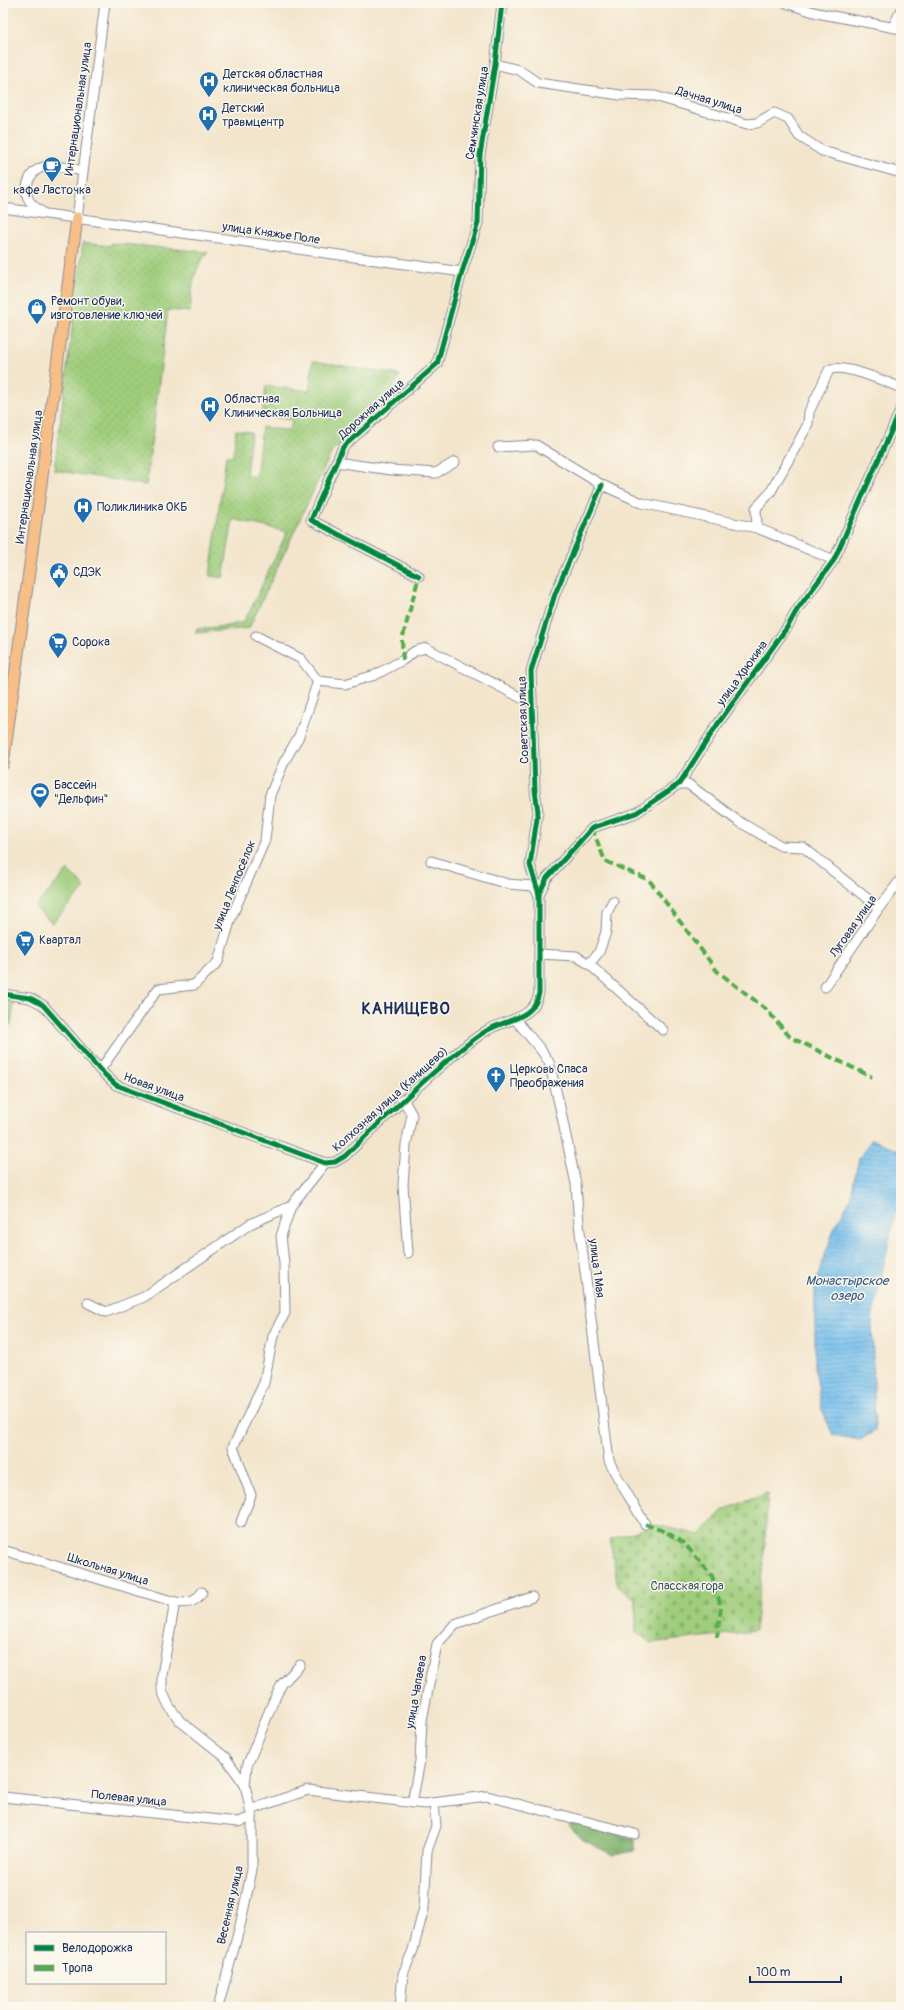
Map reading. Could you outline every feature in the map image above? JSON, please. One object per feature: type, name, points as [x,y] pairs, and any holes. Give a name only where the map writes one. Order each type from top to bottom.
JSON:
[{"type":"main road","name":"Интернациональная улица","points":[[3,764],[77,218]]},
{"type":"street","name":"Интернациональная улица","points":[[77,218],[105,3]]},
{"type":"street","name":"Семчинская улица","points":[[462,272],[478,223],[480,156],[495,64],[502,3]]},
{"type":"street","points":[[786,3],[817,13],[897,28],[901,10]]},
{"type":"street","points":[[817,13],[820,3]]},
{"type":"street","name":"Дачная улица","points":[[495,64],[519,70],[538,83],[620,95],[655,96],[747,124],[757,123],[774,113],[788,119],[799,136],[822,151],[901,173]]},
{"type":"street","points":[[43,213],[34,206],[28,197],[26,186],[29,179],[40,168],[57,167],[83,172]]},
{"type":"street","points":[[14,209],[28,197]]},
{"type":"street","points":[[3,208],[77,218]]},
{"type":"street","name":"улица Княжье Поле","points":[[77,218],[462,272]]},
{"type":"street","name":"Дорожная улица","points":[[419,576],[311,520],[343,447],[437,364],[462,272]]},
{"type":"street","points":[[757,528],[756,508],[770,493],[799,442],[808,424],[809,412],[829,370],[833,368],[847,370],[901,388]]},
{"type":"street","name":"улица Хрюкина","points":[[539,894],[548,878],[592,828],[636,813],[679,784],[717,726],[788,626],[797,610],[834,560],[901,409]]},
{"type":"street","points":[[498,447],[536,445],[602,485],[642,503],[757,528],[834,560]]},
{"type":"street","points":[[336,462],[391,470],[436,473],[455,462]]},
{"type":"street","name":"Советская улица","points":[[539,894],[530,865],[538,812],[535,790],[531,671],[555,594],[602,485]]},
{"type":"street","points":[[256,636],[301,659],[318,681],[345,684],[375,675],[403,660],[415,651],[426,648],[531,703]]},
{"type":"street","name":"улица Ленпосёлок","points":[[100,1070],[158,989],[194,985],[218,962],[231,918],[265,840],[270,795],[284,762],[298,736],[318,681]]},
{"type":"street","points":[[679,784],[688,784],[738,821],[781,846],[803,847],[879,908]]},
{"type":"street","points":[[431,861],[508,884],[533,886],[539,894],[539,954],[576,956],[589,964],[663,1030]]},
{"type":"street","name":"Луговая улица","points":[[825,987],[879,908],[901,879]]},
{"type":"street","points":[[589,964],[599,952],[608,923],[607,912],[613,901]]},
{"type":"street","name":"Колхозная улица (Канищево)","points":[[88,1303],[106,1312],[144,1296],[250,1224],[291,1206],[324,1163],[335,1162],[345,1156],[403,1099],[455,1054],[486,1031],[526,1014],[538,1001],[539,954]]},
{"type":"street","name":"Новая улица","points":[[3,994],[30,998],[41,1004],[56,1018],[100,1070],[116,1085],[324,1163]]},
{"type":"street","name":"улица 1 Мая","points":[[515,1019],[549,1062],[576,1184],[579,1224],[609,1461],[624,1490],[632,1500],[645,1524]]},
{"type":"street","points":[[403,1099],[412,1115],[406,1145],[403,1185],[408,1253]]},
{"type":"street","points":[[241,1522],[251,1495],[234,1447],[264,1383],[274,1336],[285,1313],[284,1263],[281,1236],[291,1206]]},
{"type":"street","name":"Школьная улица","points":[[3,1550],[175,1602],[187,1604],[197,1600],[202,1592]]},
{"type":"street","name":"улица Чапаева","points":[[412,1803],[420,1761],[422,1720],[437,1644],[455,1624],[532,1596]]},
{"type":"street","name":"Весенняя улица","points":[[175,1602],[162,1675],[162,1691],[169,1706],[180,1721],[225,1757],[245,1785],[251,1814],[252,1870],[240,1926],[218,2007]]},
{"type":"street","points":[[245,1785],[248,1766],[273,1702],[282,1684],[300,1665]]},
{"type":"street","points":[[3,1697],[3,1713]]},
{"type":"street","points":[[251,1814],[308,1790],[412,1803],[434,1803],[487,1796],[635,1834]]},
{"type":"street","name":"Полевая улица","points":[[3,1797],[238,1822],[251,1814]]},
{"type":"street","points":[[400,2007],[403,1974],[413,1950],[424,1908],[427,1851],[436,1826],[434,1803]]},
{"type":"street","points":[[3,1943],[3,1950]]},
{"type":"green space","points":[[83,243],[111,246],[111,243],[208,252],[196,273],[192,288],[190,312],[168,310],[146,485],[54,470]]},
{"type":"green space","points":[[313,361],[400,375],[389,396],[332,451],[249,628],[196,633],[196,629],[227,626],[243,622],[250,611],[287,532],[233,519],[223,578],[210,576],[226,456],[233,456],[236,430],[251,432],[246,475],[256,477],[262,427],[290,431],[292,420],[262,416],[266,386],[309,391]]},
{"type":"green space","points":[[67,871],[69,871],[85,888],[52,923],[35,907]]},
{"type":"green space","points":[[3,999],[14,1000],[11,1025],[4,1024]]},
{"type":"green space","name":"Спасская гора","points":[[768,1493],[764,1557],[755,1631],[651,1643],[636,1632],[636,1599],[618,1587],[610,1539],[656,1525],[700,1535],[723,1510]]},
{"type":"green space","points":[[566,1823],[584,1824],[635,1839],[635,1851],[613,1855],[583,1840]]},
{"type":"water","name":"Монастырское озеро","points":[[872,1139],[901,1152],[901,1201],[895,1214],[872,1319],[875,1431],[860,1440],[833,1435],[822,1410],[815,1367],[815,1285],[834,1229],[850,1199],[859,1158]]},
{"type":"marked path","points":[[403,660],[402,640],[419,576]]},
{"type":"marked path","points":[[592,828],[605,861],[649,880],[717,971],[766,1009],[790,1037],[872,1077]]},
{"type":"marked path","points":[[645,1524],[666,1532],[684,1543],[712,1576],[721,1607],[717,1637]]},
{"type":"cycle path","points":[[419,576],[311,520],[343,447],[437,364],[462,272],[478,223],[480,155],[495,64],[502,3]]},
{"type":"cycle path","points":[[539,894],[547,878],[592,828],[636,813],[679,784],[717,725],[788,626],[797,610],[834,560],[901,409]]},
{"type":"cycle path","points":[[3,994],[30,998],[43,1005],[100,1070],[116,1085],[325,1163],[335,1162],[345,1156],[422,1083],[452,1056],[472,1041],[486,1031],[518,1018],[531,1009],[536,1002],[539,993],[539,894],[530,865],[538,812],[535,790],[531,671],[555,594],[602,485]]},
{"type":"place","name":"Детская областная клиническая больница","points":[[209,98]]},
{"type":"place","name":"Детский травмцентр","points":[[208,132]]},
{"type":"place","name":"кафе Ласточка","points":[[52,183]]},
{"type":"place","name":"Ремонт обуви, изготовление ключей","points":[[37,325]]},
{"type":"place","name":"Областная Клиническая Больница","points":[[210,423]]},
{"type":"place","name":"Поликлиника ОКБ","points":[[83,524]]},
{"type":"place","name":"СДЭК","points":[[59,589]]},
{"type":"place","name":"Сорока","points":[[58,659]]},
{"type":"place","name":"Бассейн \"Дельфин\"","points":[[40,809]]},
{"type":"place","name":"Квартал","points":[[25,957]]},
{"type":"place","name":"Церковь Спаса Преображения","points":[[496,1093]]},
{"type":"district","name":"КАНИЩЕВО","points":[[406,1008]]}]
